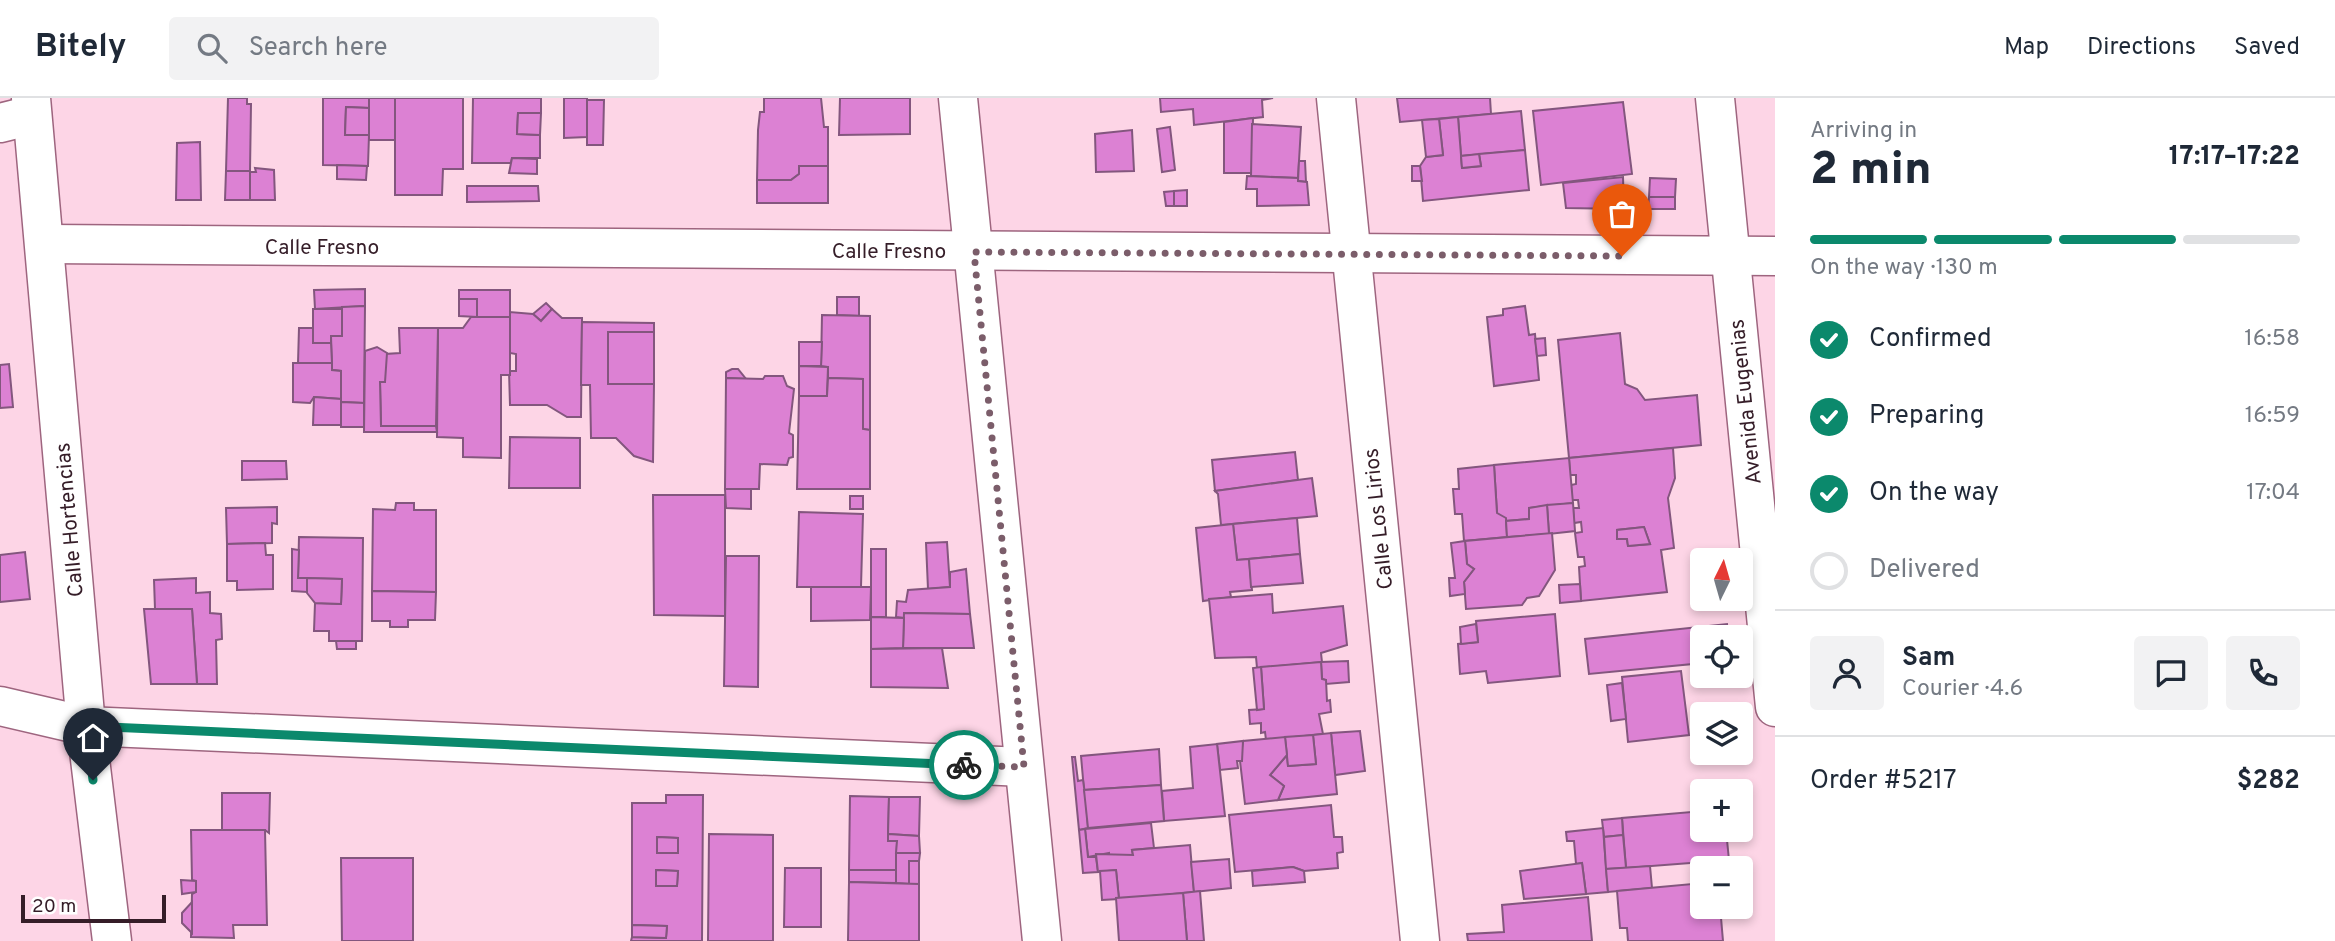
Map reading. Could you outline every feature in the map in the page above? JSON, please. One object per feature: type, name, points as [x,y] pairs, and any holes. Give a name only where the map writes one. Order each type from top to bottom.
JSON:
[{"type":"street","points":[[958,98],[1042,941]]},
{"type":"street","name":"Calle Los Lirios","points":[[1336,98],[1420,941]]},
{"type":"street","name":"Avenida Eugenias","points":[[1715,98],[1775,707]]},
{"type":"street","name":"Calle Hortencias","points":[[21,112],[46,244],[86,726],[112,941]]},
{"type":"street","name":"Calle Fresno","points":[[46,244],[1775,256]]},
{"type":"street","points":[[0,706],[86,726],[1024,767]]},
{"type":"building","points":[[228,98],[247,98],[247,104],[251,104],[250,171],[226,171]]},
{"type":"building","points":[[323,98],[369,98],[369,108],[346,107],[345,135],[369,135],[368,166],[323,165]]},
{"type":"building","points":[[369,98],[395,98],[395,140],[369,140]]},
{"type":"building","points":[[395,98],[463,98],[463,169],[443,169],[442,195],[395,195]]},
{"type":"building","points":[[473,98],[541,98],[541,113],[518,113],[517,134],[540,135],[540,158],[512,158],[511,163],[472,163]]},
{"type":"building","points":[[564,98],[587,98],[587,137],[564,138]]},
{"type":"building","points":[[764,98],[821,98],[824,127],[828,127],[828,166],[799,166],[799,174],[791,180],[757,180],[758,130],[760,112],[764,112]]},
{"type":"building","points":[[840,98],[910,98],[910,134],[839,135]]},
{"type":"building","points":[[1160,98],[1273,98],[1262,100],[1263,117],[1194,125],[1193,109],[1161,112]]},
{"type":"building","points":[[1397,98],[1490,98],[1491,114],[1400,122]]},
{"type":"building","points":[[587,100],[604,100],[603,145],[587,145]]},
{"type":"building","points":[[1623,102],[1632,174],[1541,185],[1533,111]]},
{"type":"building","points":[[346,107],[369,108],[369,135],[345,135]]},
{"type":"building","points":[[1521,111],[1525,150],[1461,156],[1458,117]]},
{"type":"building","points":[[518,113],[541,113],[540,135],[517,134]]},
{"type":"building","points":[[1458,117],[1462,168],[1481,166],[1479,154],[1525,150],[1529,190],[1423,201],[1420,166],[1426,157],[1443,155],[1439,119]]},
{"type":"building","points":[[1253,118],[1252,173],[1224,173],[1224,122]]},
{"type":"building","points":[[1439,119],[1443,155],[1426,157],[1422,120]]},
{"type":"building","points":[[1252,124],[1301,127],[1298,178],[1251,176]]},
{"type":"building","points":[[1170,127],[1175,170],[1162,172],[1157,129]]},
{"type":"building","points":[[1132,130],[1134,171],[1096,172],[1095,134]]},
{"type":"building","points":[[200,142],[201,200],[176,200],[177,143]]},
{"type":"building","points":[[1479,154],[1481,166],[1462,168],[1461,156]]},
{"type":"building","points":[[512,158],[537,159],[537,174],[509,173]]},
{"type":"building","points":[[1299,161],[1305,161],[1306,182],[1298,181]]},
{"type":"building","points":[[337,165],[367,166],[366,180],[337,179]]},
{"type":"building","points":[[799,166],[828,166],[828,203],[757,203],[757,180],[791,180],[799,174]]},
{"type":"building","points":[[1412,166],[1420,166],[1422,181],[1412,181]]},
{"type":"building","points":[[255,168],[274,170],[275,200],[250,200],[250,172],[256,172]]},
{"type":"building","points":[[226,171],[250,171],[250,200],[225,200]]},
{"type":"building","points":[[1247,176],[1298,178],[1298,181],[1307,182],[1309,205],[1257,206],[1257,189],[1246,189]]},
{"type":"building","points":[[1623,177],[1624,209],[1566,208],[1563,183]]},
{"type":"building","points":[[1650,178],[1676,179],[1675,197],[1649,197]]},
{"type":"building","points":[[467,186],[538,186],[539,201],[467,202]]},
{"type":"building","points":[[1187,190],[1187,206],[1174,206],[1174,191]]},
{"type":"building","points":[[1174,191],[1174,206],[1166,206],[1164,192]]},
{"type":"building","points":[[1649,197],[1675,197],[1675,209],[1648,209]]},
{"type":"building","points":[[365,289],[365,306],[315,309],[314,290]]},
{"type":"building","points":[[459,290],[510,290],[510,317],[477,317],[477,299],[459,299]]},
{"type":"building","points":[[837,297],[859,297],[859,316],[837,315]]},
{"type":"building","points":[[459,299],[477,299],[477,317],[459,316]]},
{"type":"building","points":[[546,303],[552,309],[541,321],[533,314]]},
{"type":"building","points":[[365,306],[364,403],[341,402],[341,371],[332,370],[331,336],[342,336],[342,307]]},
{"type":"building","points":[[1525,306],[1529,335],[1535,334],[1539,380],[1494,386],[1487,317],[1503,315],[1503,309]]},
{"type":"building","points":[[313,309],[342,309],[342,336],[331,336],[331,343],[313,343]]},
{"type":"building","points":[[552,309],[562,318],[582,318],[581,417],[567,417],[547,405],[510,405],[509,371],[516,371],[516,354],[510,353],[510,312],[533,314],[541,321]]},
{"type":"building","points":[[822,315],[870,316],[870,430],[863,429],[863,379],[828,378],[828,367],[821,366]]},
{"type":"building","points":[[471,317],[510,317],[510,375],[501,375],[501,458],[463,457],[463,438],[437,437],[438,328],[463,328]]},
{"type":"building","points":[[582,322],[654,323],[654,332],[608,332],[608,384],[654,384],[653,462],[634,456],[616,438],[591,438],[590,385],[581,385]]},
{"type":"building","points":[[299,328],[313,328],[313,343],[331,343],[332,363],[298,363]]},
{"type":"building","points":[[399,328],[438,328],[436,426],[381,426],[380,382],[385,382],[385,354],[400,353]]},
{"type":"building","points":[[608,332],[654,332],[654,384],[608,384]]},
{"type":"building","points":[[1620,333],[1625,384],[1637,389],[1645,400],[1697,395],[1701,445],[1569,458],[1558,340]]},
{"type":"building","points":[[1545,338],[1546,355],[1537,356],[1535,339]]},
{"type":"building","points":[[799,342],[822,342],[821,366],[799,366]]},
{"type":"building","points":[[377,347],[387,353],[385,382],[380,382],[381,426],[436,426],[437,432],[364,432],[365,351]]},
{"type":"building","points":[[293,363],[332,363],[332,370],[341,371],[341,399],[314,397],[310,403],[293,402]]},
{"type":"building","points":[[9,364],[13,407],[0,408],[0,365]]},
{"type":"building","points":[[799,366],[828,367],[827,396],[799,396]]},
{"type":"building","points":[[738,369],[746,379],[726,378],[726,372]]},
{"type":"building","points":[[765,376],[783,376],[787,386],[794,389],[789,433],[793,435],[793,457],[789,458],[787,465],[760,464],[759,489],[725,489],[726,378],[763,379]]},
{"type":"building","points":[[828,378],[863,379],[863,429],[870,430],[870,489],[797,489],[799,396],[827,396]]},
{"type":"building","points":[[314,397],[341,399],[341,425],[313,425]]},
{"type":"building","points":[[341,402],[364,403],[364,427],[341,427]]},
{"type":"building","points":[[510,437],[580,438],[580,488],[509,488]]},
{"type":"building","points":[[1673,448],[1675,478],[1668,498],[1674,548],[1661,550],[1667,592],[1581,601],[1579,567],[1585,566],[1584,557],[1578,557],[1575,533],[1582,532],[1581,522],[1574,523],[1573,508],[1579,508],[1578,500],[1572,500],[1571,485],[1576,484],[1576,475],[1570,475],[1569,458]],"holes":[[[1644,527],[1650,544],[1628,546],[1627,539],[1617,539],[1617,530]]]},
{"type":"building","points":[[1295,452],[1298,480],[1215,491],[1212,460]]},
{"type":"building","points":[[1569,458],[1573,503],[1529,508],[1529,519],[1506,521],[1497,513],[1494,465]]},
{"type":"building","points":[[242,461],[286,461],[287,479],[242,480]]},
{"type":"building","points":[[1494,465],[1497,513],[1506,518],[1507,537],[1464,541],[1462,514],[1455,514],[1453,489],[1459,489],[1458,469]]},
{"type":"building","points":[[1312,478],[1317,516],[1221,525],[1218,494],[1215,491]]},
{"type":"building","points":[[725,489],[751,489],[751,509],[726,508]]},
{"type":"building","points":[[653,495],[725,495],[725,616],[654,615]]},
{"type":"building","points":[[850,496],[863,496],[863,509],[850,509]]},
{"type":"building","points":[[396,503],[414,503],[414,510],[436,510],[436,592],[372,591],[373,509],[395,510]]},
{"type":"building","points":[[1573,503],[1575,531],[1549,534],[1547,505]]},
{"type":"building","points":[[1547,505],[1549,534],[1507,537],[1506,521],[1529,519],[1529,508]]},
{"type":"building","points":[[277,507],[277,524],[272,523],[272,543],[227,544],[226,508]]},
{"type":"building","points":[[799,512],[863,514],[861,587],[797,587]]},
{"type":"building","points":[[1297,518],[1300,554],[1237,560],[1233,524]]},
{"type":"building","points":[[1233,524],[1237,560],[1249,559],[1252,590],[1230,592],[1231,597],[1203,601],[1196,528]]},
{"type":"building","points":[[1644,527],[1650,544],[1628,546],[1627,539],[1617,539],[1617,530]]},
{"type":"building","points":[[1552,533],[1555,570],[1539,596],[1527,598],[1522,605],[1466,609],[1464,582],[1474,569],[1467,564],[1465,541]]},
{"type":"building","points":[[299,537],[363,538],[362,641],[329,641],[329,631],[314,631],[315,603],[341,604],[342,579],[298,578]]},
{"type":"building","points":[[1465,541],[1467,564],[1474,569],[1464,582],[1465,594],[1450,596],[1449,578],[1455,578],[1451,543]]},
{"type":"building","points":[[947,542],[950,587],[928,589],[926,543]]},
{"type":"building","points":[[265,543],[266,555],[273,555],[273,589],[237,590],[237,581],[227,581],[227,544]]},
{"type":"building","points":[[292,549],[299,550],[298,578],[307,578],[307,592],[292,591]]},
{"type":"building","points":[[871,549],[886,549],[886,617],[871,617]]},
{"type":"building","points":[[25,552],[30,599],[0,602],[0,555]]},
{"type":"building","points":[[1300,554],[1303,583],[1251,587],[1249,559]]},
{"type":"building","points":[[726,556],[759,556],[758,687],[724,686]]},
{"type":"building","points":[[966,569],[970,614],[904,613],[904,618],[896,617],[897,601],[906,602],[908,590],[950,587],[950,572]]},
{"type":"building","points":[[196,578],[196,593],[210,592],[210,613],[221,614],[222,639],[216,640],[217,684],[197,684],[192,609],[155,609],[154,580]]},
{"type":"building","points":[[307,578],[342,579],[341,604],[315,603],[307,593]]},
{"type":"building","points":[[1580,584],[1581,601],[1560,603],[1559,585]]},
{"type":"building","points":[[811,587],[871,587],[870,620],[811,621]]},
{"type":"building","points":[[372,591],[436,592],[435,620],[408,620],[408,627],[390,627],[390,621],[372,621]]},
{"type":"building","points":[[1272,594],[1273,613],[1343,606],[1347,645],[1321,653],[1322,662],[1257,668],[1256,657],[1215,658],[1209,599]]},
{"type":"building","points":[[144,609],[192,609],[197,684],[151,684]]},
{"type":"building","points":[[904,613],[970,614],[974,648],[903,648]]},
{"type":"building","points":[[1555,614],[1560,676],[1488,683],[1486,671],[1460,674],[1458,644],[1478,642],[1476,621]]},
{"type":"building","points":[[871,617],[904,618],[903,648],[871,649]]},
{"type":"building","points":[[1476,624],[1478,642],[1461,644],[1460,627]]},
{"type":"building","points":[[1690,628],[1690,664],[1589,674],[1585,639]]},
{"type":"building","points":[[336,641],[356,641],[356,649],[337,649]]},
{"type":"building","points":[[942,648],[948,688],[871,687],[871,649]]},
{"type":"building","points":[[1348,661],[1349,682],[1326,684],[1326,680],[1322,679],[1321,662]]},
{"type":"building","points":[[1321,662],[1322,679],[1326,680],[1327,701],[1330,700],[1331,712],[1319,714],[1323,734],[1266,740],[1265,732],[1261,733],[1261,723],[1250,724],[1249,710],[1264,709],[1261,667]]},
{"type":"building","points":[[1261,667],[1264,709],[1257,710],[1253,668]]},
{"type":"building","points":[[1681,671],[1689,735],[1628,742],[1622,677]]},
{"type":"building","points":[[1622,683],[1626,719],[1611,721],[1607,685]]},
{"type":"building","points":[[1360,731],[1365,771],[1335,775],[1331,733]]},
{"type":"building","points":[[1331,733],[1337,794],[1278,800],[1284,786],[1270,775],[1287,755],[1288,766],[1316,764],[1313,735]]},
{"type":"building","points":[[1313,735],[1316,764],[1288,766],[1285,737]]},
{"type":"building","points":[[1285,737],[1287,755],[1270,775],[1284,786],[1278,800],[1245,804],[1240,761],[1243,741]]},
{"type":"building","points":[[1243,741],[1242,761],[1237,761],[1238,768],[1220,770],[1217,744]]},
{"type":"building","points":[[1217,744],[1225,816],[1164,821],[1162,791],[1193,788],[1190,747]]},
{"type":"building","points":[[1159,749],[1161,785],[1084,790],[1081,756]]},
{"type":"building","points":[[1072,757],[1075,757],[1078,781],[1083,780],[1086,801],[1088,828],[1079,830]]},
{"type":"building","points":[[1161,785],[1164,821],[1088,828],[1084,790]]},
{"type":"building","points":[[222,793],[270,793],[269,833],[265,830],[222,831]]},
{"type":"building","points":[[666,795],[703,795],[702,941],[631,941],[632,937],[666,938],[667,926],[632,925],[632,803],[666,803]],"holes":[[[657,837],[678,838],[678,853],[657,853]],[[656,870],[678,871],[677,886],[656,886]]]},
{"type":"building","points":[[850,796],[889,797],[888,841],[897,841],[896,870],[849,870]]},
{"type":"building","points":[[889,797],[920,797],[919,836],[888,834]]},
{"type":"building","points":[[1331,805],[1334,837],[1342,837],[1343,852],[1337,853],[1338,868],[1304,871],[1293,867],[1235,872],[1229,815]]},
{"type":"building","points":[[1690,812],[1690,842],[1727,842],[1729,856],[1690,856],[1690,863],[1626,868],[1622,818]]},
{"type":"building","points":[[1622,818],[1623,835],[1604,837],[1602,820]]},
{"type":"building","points":[[1151,823],[1154,848],[1132,850],[1133,855],[1109,857],[1109,853],[1088,857],[1085,829]]},
{"type":"building","points":[[1603,828],[1608,892],[1586,894],[1582,863],[1576,864],[1574,841],[1567,841],[1566,832]]},
{"type":"building","points":[[1085,829],[1088,857],[1096,857],[1098,872],[1083,873],[1079,830]]},
{"type":"building","points":[[191,830],[265,830],[267,925],[233,925],[234,938],[191,937],[192,894],[196,892],[196,881],[192,880]]},
{"type":"building","points":[[709,834],[773,835],[773,941],[708,941]]},
{"type":"building","points":[[888,834],[919,836],[920,853],[896,853],[897,841],[888,841]]},
{"type":"building","points":[[1623,835],[1626,868],[1606,869],[1604,837]]},
{"type":"building","points":[[657,837],[678,838],[678,853],[657,853]]},
{"type":"building","points":[[1190,845],[1194,892],[1119,899],[1116,870],[1098,872],[1096,854],[1133,855],[1132,850]]},
{"type":"building","points":[[896,853],[920,853],[919,861],[909,861],[909,884],[896,883]]},
{"type":"building","points":[[341,858],[413,858],[413,941],[342,941]]},
{"type":"building","points":[[1229,859],[1231,888],[1194,892],[1191,862]]},
{"type":"building","points":[[909,861],[919,861],[919,884],[909,884]]},
{"type":"building","points":[[1582,863],[1586,894],[1524,899],[1520,871]]},
{"type":"building","points":[[1650,866],[1652,888],[1608,892],[1606,869]]},
{"type":"building","points":[[1293,867],[1304,871],[1305,882],[1253,886],[1252,871]]},
{"type":"building","points":[[785,868],[821,868],[821,927],[784,927]]},
{"type":"building","points":[[656,870],[678,871],[677,886],[656,886]]},
{"type":"building","points":[[849,870],[896,870],[896,883],[849,882]]},
{"type":"building","points":[[1116,870],[1119,899],[1102,900],[1100,871]]},
{"type":"building","points":[[181,880],[196,881],[196,892],[182,894]]},
{"type":"building","points":[[849,882],[919,884],[919,941],[848,941]]},
{"type":"building","points":[[1690,884],[1690,919],[1721,919],[1723,941],[1628,941],[1627,928],[1620,928],[1617,891]]},
{"type":"building","points":[[1200,891],[1204,941],[1187,941],[1183,893]]},
{"type":"building","points":[[1183,893],[1187,941],[1119,941],[1116,898]]},
{"type":"building","points":[[1588,897],[1592,941],[1468,941],[1467,934],[1504,932],[1502,905]]},
{"type":"building","points":[[192,902],[192,933],[182,923],[182,913]]},
{"type":"building","points":[[632,925],[667,926],[666,938],[632,937]]},
{"type":"way so far","points":[[964,765],[1024,767],[974,252],[1622,256]]},
{"type":"route","points":[[93,780],[86,726],[964,765]]}]
